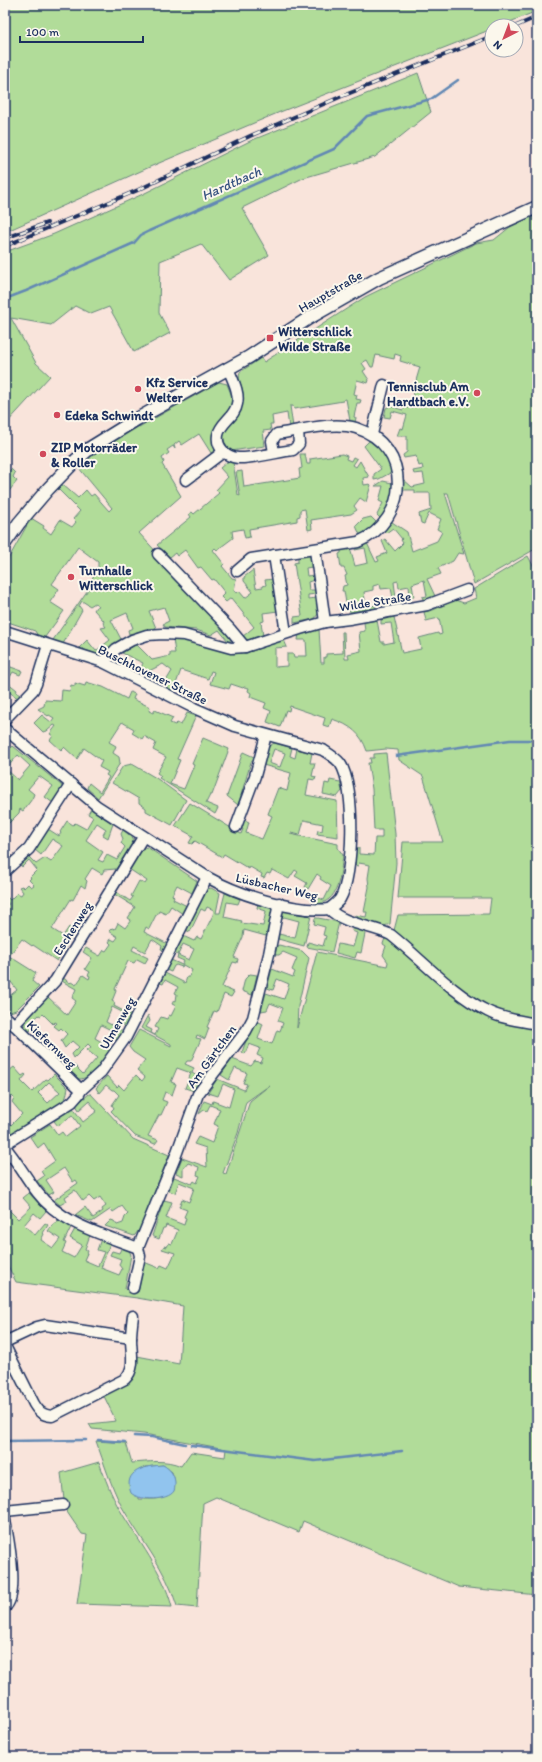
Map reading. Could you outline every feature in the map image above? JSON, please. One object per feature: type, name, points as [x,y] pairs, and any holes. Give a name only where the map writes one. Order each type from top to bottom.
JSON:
[{"type":"main road","name":"Hauptstraße","points":[[5,543],[19,523],[53,484],[90,448],[379,278],[537,207]]},
{"type":"street","points":[[228,368],[237,394],[238,403],[235,411],[220,430],[218,435],[218,443],[223,452],[227,455],[238,458],[293,450],[299,440],[298,431]]},
{"type":"street","points":[[372,434],[384,385]]},
{"type":"street","points":[[237,571],[251,559],[350,544],[368,538],[384,525],[392,512],[398,488],[396,469],[388,452],[372,434],[358,428],[339,425],[278,434],[272,441],[274,452]]},
{"type":"street","points":[[186,480],[223,452]]},
{"type":"street","points":[[315,550],[325,622]]},
{"type":"street","points":[[158,554],[230,629],[245,647]]},
{"type":"street","points":[[274,555],[286,633]]},
{"type":"street","name":"Wilde Straße","points":[[103,662],[116,650],[132,640],[147,635],[184,635],[231,648],[245,647],[325,622],[427,605],[467,590]]},
{"type":"street","name":"Buschhovener Straße","points":[[5,631],[103,662],[194,708],[235,726],[323,750],[340,763],[344,773],[349,797],[351,848],[348,870],[341,898],[329,909]]},
{"type":"street","points":[[5,719],[33,690],[48,644]]},
{"type":"street","name":"Lüsbacher Weg","points":[[5,729],[97,806],[225,887],[248,896],[315,911],[329,909],[342,919],[381,930],[391,936],[465,998],[488,1012],[537,1024]]},
{"type":"street","points":[[236,827],[255,776],[266,735]]},
{"type":"street","points":[[5,871],[28,849],[71,784]]},
{"type":"street","name":"Eschenweg","points":[[14,1025],[54,981],[144,837]]},
{"type":"street","name":"Ulmenweg","points":[[5,1145],[72,1102],[81,1090],[101,1072],[126,1037],[207,877]]},
{"type":"street","name":"Am Gärtchen","points":[[133,1288],[140,1256],[138,1248],[176,1155],[198,1094],[246,1031],[253,1018],[269,954],[279,903]]},
{"type":"street","name":"Kiefernweg","points":[[5,1016],[81,1090]]},
{"type":"street","points":[[5,1145],[38,1194],[52,1209],[78,1225],[138,1248]]},
{"type":"street","points":[[5,1346],[39,1412],[44,1415],[52,1416],[125,1379],[129,1375],[133,1365],[131,1338],[133,1316]]},
{"type":"street","points":[[5,1342],[37,1327],[45,1325],[131,1338]]},
{"type":"street","points":[[5,1511],[63,1505]]},
{"type":"street","points":[[5,1520],[12,1570],[12,1597],[11,1601],[5,1608]]},
{"type":"green space","points":[[11,5],[537,5],[537,11],[520,18],[484,18],[484,32],[280,112],[152,166],[5,232],[5,9]]},
{"type":"green space","points":[[418,73],[431,112],[375,157],[303,178],[242,208],[269,255],[229,280],[201,244],[160,261],[159,313],[170,333],[134,352],[109,307],[91,314],[75,306],[51,325],[11,318],[36,363],[50,376],[5,425],[5,252],[54,234],[143,194],[250,141]]},
{"type":"green space","points":[[537,213],[537,548],[474,584],[448,493],[445,493],[464,554],[458,553],[453,561],[438,568],[441,574],[427,579],[435,596],[424,601],[422,597],[427,596],[424,580],[412,584],[414,597],[410,597],[409,586],[399,588],[398,581],[394,582],[397,606],[385,608],[384,604],[394,603],[391,588],[381,589],[380,584],[373,586],[373,590],[364,592],[366,607],[376,605],[376,608],[350,612],[349,609],[347,609],[344,591],[342,591],[343,586],[347,585],[345,576],[347,575],[344,568],[341,568],[339,554],[341,553],[341,550],[350,548],[355,566],[368,563],[365,548],[355,550],[356,547],[367,543],[376,562],[379,561],[377,557],[387,553],[382,541],[385,539],[395,551],[403,543],[401,540],[402,539],[393,528],[386,533],[384,531],[392,522],[407,532],[412,551],[437,541],[442,532],[437,529],[441,519],[429,513],[424,524],[421,523],[419,514],[431,510],[430,493],[415,493],[415,490],[403,490],[403,479],[412,487],[425,484],[423,473],[414,474],[413,471],[423,469],[422,465],[419,466],[416,456],[404,458],[403,455],[407,452],[407,436],[397,436],[400,428],[403,429],[407,415],[392,411],[390,418],[384,417],[386,408],[390,406],[403,410],[404,407],[409,408],[414,391],[418,392],[420,386],[415,384],[420,367],[400,361],[401,356],[395,354],[394,359],[376,355],[373,367],[371,367],[367,360],[362,363],[366,369],[363,371],[369,380],[368,383],[357,380],[354,394],[357,395],[356,399],[361,400],[360,403],[357,403],[354,417],[356,418],[355,422],[350,421],[346,399],[343,401],[294,409],[293,406],[290,406],[293,427],[289,428],[287,413],[272,416],[273,424],[270,424],[271,430],[263,431],[265,446],[231,451],[224,445],[222,435],[235,417],[242,401],[243,393],[239,378],[240,372],[261,358],[264,362],[365,297],[476,243],[494,240],[510,227]]},
{"type":"green space","points":[[219,382],[227,384],[233,399],[231,406],[215,429],[213,435],[217,450],[211,453],[199,434],[182,445],[179,441],[174,445],[175,449],[173,446],[167,450],[169,453],[162,458],[164,462],[162,464],[181,496],[139,533],[231,634],[230,642],[219,630],[211,635],[196,630],[165,627],[163,624],[169,621],[164,607],[149,611],[156,628],[129,634],[128,630],[133,628],[127,613],[111,620],[122,641],[99,655],[79,648],[87,640],[96,651],[110,640],[101,628],[106,627],[103,623],[104,621],[94,610],[99,606],[95,603],[90,606],[82,601],[79,606],[82,610],[63,644],[53,640],[92,584],[90,582],[98,568],[98,562],[78,547],[52,584],[59,589],[50,602],[64,611],[44,639],[39,638],[35,631],[5,621],[5,565],[31,518],[44,526],[43,528],[51,534],[60,520],[72,527],[76,522],[73,519],[80,511],[58,489],[63,485],[78,498],[86,490],[91,496],[94,494],[109,511],[112,508],[78,467],[91,454],[114,439],[138,425],[139,427]]},
{"type":"green space","points":[[371,440],[385,454],[392,472],[374,480],[374,474],[381,469],[364,446]]},
{"type":"green space","points":[[300,454],[305,454],[307,464],[310,464],[310,459],[342,454],[347,456],[346,459],[351,461],[353,457],[357,459],[353,465],[356,467],[360,461],[369,477],[363,478],[364,485],[371,485],[366,502],[360,498],[354,506],[357,510],[351,514],[311,520],[312,529],[308,530],[305,509],[300,510],[300,516],[297,517],[297,521],[249,529],[250,537],[245,538],[243,529],[232,531],[233,538],[217,550],[215,548],[213,550],[224,564],[222,566],[232,578],[236,579],[234,591],[237,593],[239,591],[245,598],[253,592],[244,581],[244,577],[253,570],[256,588],[266,585],[265,580],[273,579],[273,583],[277,583],[278,611],[263,613],[264,621],[261,622],[263,636],[247,640],[242,637],[254,627],[231,598],[226,602],[221,597],[225,593],[214,579],[212,580],[201,567],[198,568],[185,550],[177,556],[175,553],[170,557],[157,545],[191,517],[189,514],[192,512],[194,514],[219,493],[216,490],[228,477],[220,468],[227,462],[233,462],[238,495],[240,496],[236,472],[242,471],[244,487],[300,478],[299,469],[302,468]]},
{"type":"green space","points":[[11,469],[15,473],[13,477],[17,481],[6,495],[5,476]]},
{"type":"green space","points":[[383,481],[392,483],[393,492],[391,502],[381,519],[377,515],[383,503],[379,501],[383,486],[375,486]]},
{"type":"green space","points":[[371,517],[377,525],[360,535],[356,526],[363,519]]},
{"type":"green space","points":[[305,554],[311,556],[312,567],[306,568],[307,576],[314,575],[314,580],[308,582],[309,590],[316,590],[316,594],[308,595],[308,599],[317,598],[319,613],[314,619],[294,623],[294,617],[302,616],[294,563],[298,562],[298,557]]},
{"type":"green space","points":[[528,556],[537,573],[537,1595],[459,1587],[303,1521],[299,1532],[216,1497],[203,1503],[197,1608],[177,1606],[160,1567],[118,1499],[96,1441],[126,1443],[132,1463],[169,1462],[181,1466],[191,1452],[225,1457],[226,1449],[144,1434],[92,1429],[89,1424],[116,1421],[103,1394],[123,1384],[131,1378],[137,1356],[179,1364],[183,1306],[137,1298],[16,1282],[5,1260],[5,1206],[18,1219],[31,1207],[23,1198],[29,1193],[46,1211],[40,1218],[34,1213],[24,1225],[35,1235],[45,1223],[48,1225],[41,1240],[53,1248],[60,1239],[48,1231],[54,1223],[58,1220],[71,1227],[64,1242],[66,1243],[62,1252],[74,1258],[82,1245],[70,1238],[75,1229],[90,1235],[85,1249],[88,1251],[84,1260],[98,1266],[104,1252],[97,1250],[101,1239],[110,1243],[101,1268],[119,1275],[122,1269],[119,1265],[121,1259],[110,1255],[112,1251],[119,1253],[122,1247],[129,1250],[131,1255],[125,1289],[138,1292],[144,1262],[159,1268],[161,1265],[168,1268],[175,1253],[162,1249],[164,1246],[167,1247],[169,1243],[172,1244],[178,1230],[166,1225],[165,1228],[163,1228],[159,1239],[152,1236],[164,1200],[172,1202],[166,1218],[184,1225],[186,1218],[184,1217],[187,1210],[179,1207],[182,1199],[189,1202],[194,1188],[179,1182],[175,1193],[169,1191],[174,1177],[192,1184],[194,1181],[197,1183],[200,1176],[197,1175],[199,1167],[188,1163],[183,1169],[183,1176],[176,1173],[182,1158],[207,1167],[206,1148],[194,1144],[198,1137],[212,1143],[218,1126],[214,1124],[220,1109],[210,1105],[207,1111],[204,1110],[199,1114],[204,1101],[212,1104],[213,1101],[229,1107],[234,1089],[223,1084],[218,1096],[208,1093],[217,1079],[244,1090],[247,1084],[243,1083],[247,1073],[235,1068],[229,1080],[221,1075],[232,1059],[251,1066],[255,1061],[261,1063],[263,1058],[257,1055],[260,1048],[249,1044],[245,1054],[242,1052],[247,1038],[257,1021],[263,1024],[258,1039],[272,1044],[277,1030],[280,1031],[283,1023],[278,1021],[283,1008],[270,1003],[267,1010],[261,1011],[266,993],[284,999],[289,984],[277,979],[273,990],[267,988],[272,969],[293,977],[295,972],[292,970],[297,958],[283,952],[279,955],[275,955],[277,946],[279,945],[302,951],[309,958],[298,1006],[297,1028],[317,952],[387,966],[388,962],[383,955],[386,946],[383,944],[385,938],[379,937],[379,935],[392,938],[398,915],[489,914],[491,898],[398,898],[403,842],[443,842],[423,776],[399,760],[398,750],[386,749],[367,751],[362,739],[354,730],[344,724],[332,719],[329,727],[323,725],[325,718],[290,706],[289,711],[286,710],[280,727],[267,722],[271,711],[264,708],[266,703],[250,697],[251,693],[248,691],[249,688],[243,688],[231,684],[229,689],[210,684],[214,672],[211,671],[208,679],[181,670],[173,692],[163,686],[172,671],[163,664],[143,674],[139,672],[143,663],[122,653],[136,644],[152,660],[170,656],[170,653],[175,653],[173,639],[191,641],[234,654],[252,651],[284,640],[287,647],[275,648],[275,667],[287,666],[287,654],[293,654],[294,658],[297,658],[297,656],[307,656],[306,640],[298,640],[299,634],[319,629],[321,663],[324,663],[324,657],[326,657],[326,654],[343,653],[342,632],[344,632],[345,659],[349,659],[348,654],[361,651],[359,632],[365,631],[364,622],[377,620],[381,642],[384,642],[384,644],[394,642],[391,623],[381,624],[381,620],[394,617],[402,653],[421,649],[419,638],[438,633],[439,635],[442,634],[439,618],[426,621],[424,612],[433,610],[455,600],[464,603],[476,598],[474,589]],"holes":[[[270,1085],[250,1101],[226,1174],[223,1173],[238,1133],[246,1102]],[[163,1465],[172,1472],[174,1478],[168,1491],[165,1495],[159,1498],[139,1499],[138,1471],[145,1467]]]},
{"type":"green space","points":[[8,666],[22,671],[20,675],[13,672],[7,682],[17,690],[16,692],[21,696],[19,699],[5,689],[5,668],[7,669]]},
{"type":"green space","points":[[86,682],[103,687],[127,699],[130,692],[135,694],[133,699],[150,707],[149,711],[153,713],[155,710],[173,718],[170,723],[175,725],[177,723],[181,725],[187,713],[196,716],[177,759],[180,760],[170,784],[184,789],[194,765],[192,764],[203,738],[229,749],[212,795],[210,795],[206,803],[218,808],[215,814],[159,778],[161,776],[157,773],[166,757],[153,750],[156,743],[144,736],[142,739],[132,733],[134,729],[122,722],[109,742],[116,746],[113,753],[119,757],[120,763],[98,798],[87,788],[89,783],[100,792],[109,777],[106,775],[108,772],[99,767],[102,761],[84,748],[77,759],[64,747],[61,750],[50,740],[53,736],[50,734],[56,726],[54,725],[47,731],[43,732],[34,723],[42,715],[51,722],[54,718],[38,709],[44,706],[45,700],[61,701],[62,690],[70,691],[71,685],[75,686],[75,683],[85,686]]},
{"type":"green space","points":[[274,743],[292,748],[290,756],[295,758],[297,749],[312,753],[310,763],[315,763],[312,776],[316,777],[315,780],[309,779],[306,795],[337,801],[338,837],[317,834],[318,830],[322,831],[323,824],[304,820],[300,835],[290,834],[338,844],[338,848],[343,855],[337,887],[334,894],[323,903],[314,904],[319,898],[324,900],[331,886],[320,879],[321,877],[317,874],[308,889],[305,887],[307,883],[295,876],[298,872],[295,870],[289,879],[272,870],[270,874],[267,873],[264,878],[261,877],[262,874],[250,867],[249,869],[224,854],[222,857],[195,841],[192,844],[189,843],[193,836],[175,826],[190,803],[241,834],[243,829],[240,827],[243,819],[249,822],[246,833],[262,839],[272,816],[268,814],[278,788],[287,791],[291,773],[263,765],[268,747]],"holes":[[[274,749],[285,753],[280,767],[269,763]]]},
{"type":"green space","points":[[5,746],[7,748],[9,746],[11,748],[13,746],[63,788],[53,803],[45,797],[53,786],[39,776],[28,789],[34,794],[32,799],[23,811],[20,809],[19,813],[5,827]],"holes":[[[18,755],[30,766],[18,780],[6,769]]]},
{"type":"green space","points":[[243,752],[254,757],[251,762],[238,805],[227,796]]},
{"type":"green space","points":[[386,753],[395,834],[396,863],[390,924],[381,927],[353,919],[355,915],[366,917],[367,912],[364,912],[369,887],[368,878],[370,865],[359,863],[358,866],[354,865],[356,847],[359,848],[359,854],[374,855],[375,838],[382,838],[382,830],[374,830],[372,789],[368,763],[371,763],[370,758],[374,758],[374,754]]},
{"type":"green space","points":[[132,764],[156,778],[186,800],[172,825],[146,811],[146,808],[139,803],[139,799],[112,783],[123,766]]},
{"type":"green space","points":[[330,780],[340,782],[342,791],[337,797],[323,794],[325,783],[329,784]]},
{"type":"green space","points":[[91,809],[113,824],[108,838],[103,835],[106,829],[97,823],[86,840],[103,852],[98,860],[103,862],[107,855],[117,860],[125,847],[121,843],[123,839],[121,834],[123,830],[133,838],[133,843],[116,869],[104,870],[102,874],[92,868],[85,879],[87,881],[85,888],[81,885],[73,900],[71,899],[52,929],[63,936],[69,927],[75,931],[57,961],[22,939],[9,956],[36,973],[32,981],[39,987],[16,1010],[10,1012],[5,1007],[5,993],[8,997],[17,990],[11,982],[8,983],[5,979],[5,907],[9,904],[5,899],[5,895],[10,900],[17,893],[21,895],[23,892],[19,887],[22,886],[24,888],[28,884],[31,887],[34,885],[29,880],[37,870],[29,860],[22,867],[20,864],[28,856],[36,864],[45,858],[51,862],[63,846],[52,839],[41,855],[35,850],[48,829],[59,836],[67,821],[73,825],[75,823],[86,829],[93,817],[88,814]]},
{"type":"green space","points":[[147,847],[197,881],[192,893],[177,885],[172,895],[174,897],[173,899],[187,906],[183,914],[171,906],[166,914],[159,911],[149,929],[146,927],[144,932],[168,944],[165,951],[161,949],[162,946],[152,939],[145,952],[134,946],[132,950],[148,958],[145,963],[137,959],[134,963],[128,961],[115,989],[116,991],[112,1001],[115,1003],[114,1006],[131,1015],[125,1027],[121,1024],[126,1014],[112,1007],[106,1022],[123,1031],[118,1040],[111,1039],[115,1032],[101,1025],[95,1038],[112,1048],[93,1072],[88,1076],[79,1079],[68,1069],[73,1064],[83,1074],[97,1058],[87,1050],[91,1047],[88,1044],[74,1058],[72,1054],[79,1047],[72,1041],[65,1048],[61,1041],[67,1034],[61,1028],[59,1030],[54,1026],[57,1023],[55,1022],[53,1024],[43,1014],[41,1016],[39,1015],[30,1023],[33,1027],[30,1031],[24,1026],[24,1022],[48,997],[67,1015],[76,1001],[72,998],[76,989],[60,980],[62,977],[70,983],[71,982],[76,985],[83,975],[89,979],[90,976],[88,975],[90,972],[85,969],[92,958],[83,952],[86,948],[100,956],[111,944],[109,942],[111,939],[115,941],[118,937],[109,931],[112,928],[115,929],[118,923],[125,928],[131,920],[128,918],[135,907],[114,894],[115,891],[130,901],[139,881],[145,884],[147,881],[129,869],[142,849]]},
{"type":"green space","points":[[211,888],[220,893],[216,913],[220,913],[225,893],[240,899],[238,904],[227,902],[224,917],[242,921],[241,923],[263,926],[266,911],[257,908],[258,903],[269,907],[272,910],[266,936],[244,930],[243,937],[234,957],[238,959],[237,963],[233,962],[222,987],[234,992],[231,997],[224,994],[217,1012],[214,1011],[207,1027],[209,1028],[205,1039],[197,1035],[196,1038],[201,1039],[191,1061],[187,1061],[185,1064],[194,1068],[192,1073],[200,1078],[194,1091],[185,1088],[191,1073],[177,1068],[171,1082],[176,1084],[172,1095],[165,1092],[162,1100],[167,1102],[148,1136],[158,1140],[155,1144],[135,1136],[111,1111],[114,1108],[112,1105],[119,1095],[114,1090],[106,1085],[99,1093],[96,1088],[107,1076],[117,1087],[119,1085],[124,1090],[136,1075],[142,1081],[145,1077],[137,1070],[145,1060],[133,1052],[129,1047],[139,1030],[171,1046],[171,1044],[141,1028],[148,1015],[150,1021],[146,1027],[152,1030],[151,1033],[155,1035],[158,1029],[155,1027],[161,1017],[167,1019],[169,1015],[171,1016],[176,1006],[172,1004],[174,1000],[176,1001],[177,994],[175,993],[178,987],[165,980],[163,984],[160,983],[165,973],[185,983],[192,970],[183,965],[182,967],[176,965],[171,972],[166,970],[171,960],[182,965],[184,961],[177,958],[178,955],[174,953],[183,936],[194,941],[197,937],[201,939],[213,915],[214,910],[207,907],[205,911],[201,909],[190,932],[185,930],[207,889]],"holes":[[[183,944],[194,949],[189,960],[178,955]]]},
{"type":"green space","points":[[282,910],[311,916],[304,946],[278,939],[279,934],[295,938],[299,921],[284,917],[283,919],[280,918]]},
{"type":"green space","points":[[315,918],[339,922],[332,952],[307,947],[308,942],[323,946],[326,936],[323,935],[325,927],[314,924]]},
{"type":"green space","points":[[353,925],[366,929],[361,953],[357,952],[355,958],[336,953],[338,944],[353,947],[357,933],[352,931]]},
{"type":"green space","points":[[250,974],[257,975],[252,995],[242,991],[245,979]]},
{"type":"green space","points":[[14,1067],[22,1076],[25,1074],[26,1075],[21,1081],[32,1092],[54,1074],[68,1088],[66,1097],[38,1119],[7,1136],[5,1134],[5,1119],[11,1125],[22,1114],[12,1102],[14,1098],[12,1096],[9,1099],[5,1095],[5,1074]],"holes":[[[49,1082],[60,1092],[48,1103],[38,1093]]]},
{"type":"green space","points":[[91,1094],[133,1139],[169,1155],[140,1229],[134,1236],[105,1226],[111,1220],[117,1225],[123,1223],[128,1214],[122,1206],[113,1212],[111,1209],[92,1222],[75,1215],[85,1207],[93,1218],[103,1211],[102,1209],[106,1206],[100,1197],[94,1201],[89,1196],[83,1201],[75,1190],[65,1197],[67,1201],[60,1205],[54,1200],[78,1183],[76,1180],[73,1182],[64,1168],[46,1180],[54,1192],[49,1195],[37,1181],[44,1176],[41,1171],[55,1161],[44,1143],[38,1148],[30,1137],[50,1124],[58,1135],[62,1132],[66,1137],[80,1126],[72,1115],[58,1126],[54,1121],[73,1108],[83,1122],[97,1111],[89,1101],[79,1110],[76,1105]]},
{"type":"green space","points":[[99,1462],[117,1504],[163,1581],[172,1607],[77,1604],[87,1535],[82,1534],[65,1509],[61,1473]]},
{"type":"water","points":[[163,1465],[168,1468],[174,1477],[174,1491],[171,1494],[166,1497],[147,1499],[135,1496],[131,1493],[129,1485],[133,1474],[143,1468]]},
{"type":"waterway","name":"Hardtbach","points":[[5,299],[134,243],[141,235],[149,231],[334,149],[367,116],[431,99],[458,80]]},
{"type":"waterway","points":[[396,756],[510,740],[537,740]]},
{"type":"waterway","points":[[134,1436],[152,1437],[185,1444]]},
{"type":"waterway","points":[[5,1441],[86,1440]]},
{"type":"waterway","points":[[98,1440],[125,1442]]},
{"type":"waterway","points":[[191,1445],[315,1461],[402,1451]]},
{"type":"railway","points":[[524,23],[537,17]]},
{"type":"railway","points":[[5,246],[138,190],[250,136],[340,97],[484,39]]},
{"type":"railway","points":[[5,238],[47,223]]},
{"type":"place","name":"Witterschlick Wilde Straße","points":[[270,338]]},
{"type":"place","name":"Kfz Service Welter","points":[[138,389]]},
{"type":"place","name":"Tennisclub Am Hardtbach e.V.","points":[[477,393]]},
{"type":"place","name":"Edeka Schwindt","points":[[57,415]]},
{"type":"place","name":"ZIP Motorräder & Roller","points":[[43,454]]},
{"type":"place","name":"Turnhalle Witterschlick","points":[[71,577]]}]
